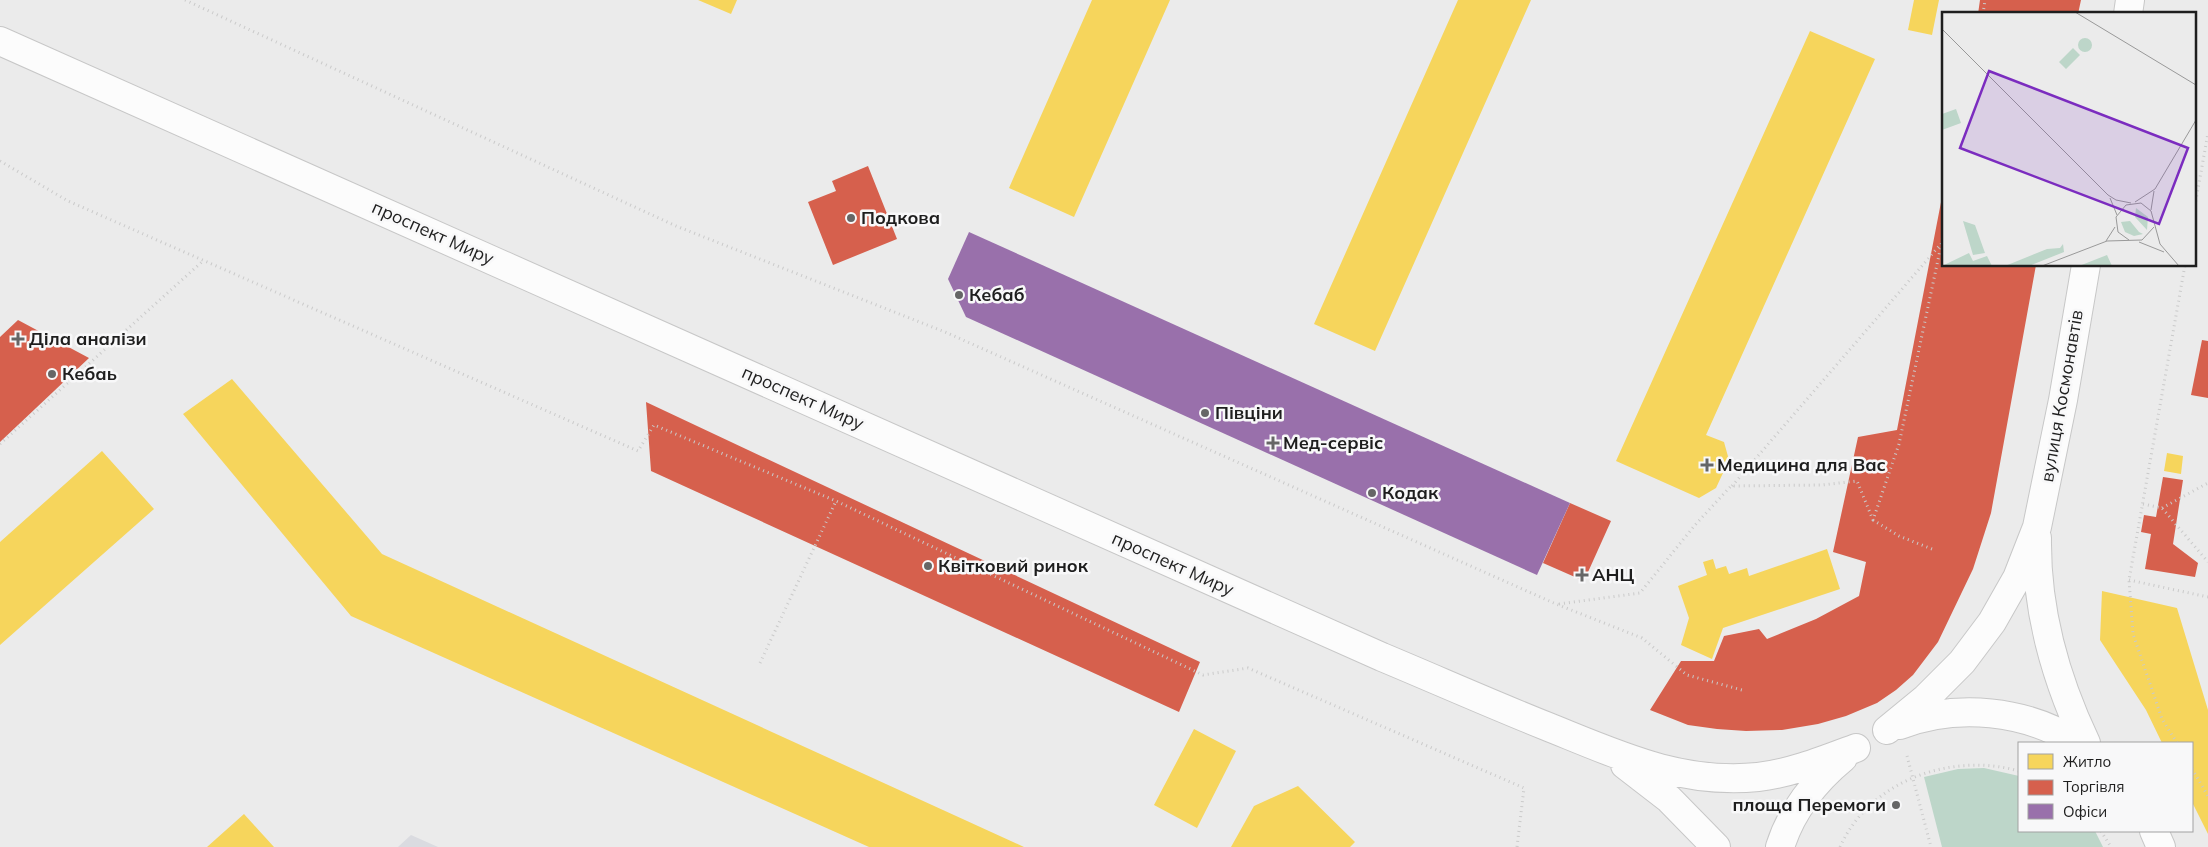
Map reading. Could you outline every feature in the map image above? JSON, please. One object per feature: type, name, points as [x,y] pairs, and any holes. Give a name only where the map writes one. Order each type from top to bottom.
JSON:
[{"type":"main road","name":"проспект Миру","points":[[0,41],[1373,653],[1608,751],[1656,769],[1707,778],[1758,777],[1808,766],[1856,748]]},
{"type":"main road","name":"вулиця Космонавтів","points":[[2086,266],[2063,400],[2038,527],[2037,557],[2044,621],[2062,688],[2086,742]]},
{"type":"main road","name":"вулиця Космонавтів","points":[[1892,728],[1962,662],[1992,622],[2017,578],[2038,527]]},
{"type":"main road","points":[[1780,847],[1791,821],[1819,781],[1856,748],[1892,728],[1932,716],[1955,713],[2002,715],[2048,728],[2076,742]]},
{"type":"main road","name":"проспект Миру","points":[[1608,751],[1669,799],[1716,847]]},
{"type":"main road","points":[[2154,832],[2161,847]]},
{"type":"path","points":[[184,0],[676,226],[945,332],[1556,604],[1642,638],[1687,675],[1742,690]]},
{"type":"path","points":[[2196,200],[2208,134]]},
{"type":"path","points":[[0,161],[68,201],[638,450],[654,425],[836,501],[1204,675],[1248,668],[1524,788],[1518,846]]},
{"type":"path","points":[[1556,604],[1640,593],[1695,526],[1942,243]]},
{"type":"path","points":[[1873,520],[1899,444],[1942,243]]},
{"type":"path","points":[[0,444],[204,260]]},
{"type":"path","points":[[2176,742],[2162,718],[2133,634],[2129,580],[2185,266]]},
{"type":"path","points":[[1731,486],[1822,485],[1857,481],[1873,520],[1899,536],[1932,549]]},
{"type":"path","points":[[2162,508],[2208,483]]},
{"type":"path","points":[[760,664],[836,501]]},
{"type":"path","points":[[2143,504],[2162,508],[2208,562]]},
{"type":"path","points":[[2129,580],[2208,597]]},
{"type":"path","points":[[1892,728],[1913,777],[1931,847]]},
{"type":"path","points":[[1840,847],[1856,821],[1873,803],[1913,777],[1935,769],[1958,765],[1981,764],[2018,771]]},
{"type":"path","points":[[2193,771],[2208,796]]},
{"type":"path","points":[[2103,832],[2111,847]]},
{"type":"shaded area","points":[[411,835],[438,847],[398,847]]},
{"type":"green space","points":[[1984,768],[2018,776],[2018,832],[2096,832],[2103,847],[1942,847],[1924,777],[1958,769]]},
{"type":"building: Житло","points":[[698,0],[737,0],[731,14]]},
{"type":"building: Житло","points":[[1092,0],[1170,0],[1074,217],[1009,188]]},
{"type":"building: Житло","points":[[1458,0],[1531,0],[1375,351],[1314,324]]},
{"type":"building: Житло","points":[[1914,0],[1939,0],[1932,35],[1908,30]]},
{"type":"building: Житло","points":[[1810,31],[1875,59],[1706,435],[1724,442],[1729,460],[1716,488],[1699,498],[1616,461]]},
{"type":"building: Житло","points":[[232,379],[382,554],[1024,847],[869,847],[351,616],[183,414]]},
{"type":"building: Житло","points":[[102,451],[154,509],[0,645],[0,542]]},
{"type":"building: Житло","points":[[2167,453],[2183,456],[2181,474],[2164,471]]},
{"type":"building: Житло","points":[[1827,549],[1840,589],[1723,628],[1712,659],[1681,645],[1689,618],[1678,586],[1707,575],[1703,562],[1713,559],[1716,569],[1726,566],[1729,574],[1747,568],[1749,576]]},
{"type":"building: Житло","points":[[2102,591],[2177,608],[2208,710],[2208,834],[2193,804],[2193,742],[2162,742],[2146,710],[2100,640]]},
{"type":"building: Житло","points":[[1194,729],[1236,751],[1197,828],[1154,805]]},
{"type":"building: Житло","points":[[1298,786],[1355,842],[1350,847],[1231,847],[1254,806]]},
{"type":"building: Житло","points":[[244,814],[274,847],[207,847]]},
{"type":"building: Торгівля","points":[[1980,0],[2081,0],[2078,12],[1978,12]]},
{"type":"building: Торгівля","name":"Подкова","points":[[868,166],[897,239],[833,265],[808,202],[836,191],[832,181]]},
{"type":"building: Торгівля","points":[[1942,197],[1942,266],[2036,266],[1991,513],[1973,569],[1938,642],[1913,675],[1877,703],[1846,716],[1818,724],[1782,730],[1746,731],[1717,729],[1688,725],[1650,710],[1681,661],[1714,661],[1724,636],[1759,629],[1767,639],[1816,619],[1859,596],[1866,562],[1833,552],[1858,437],[1897,430]]},
{"type":"building: Торгівля","points":[[18,320],[89,358],[0,442],[0,337]]},
{"type":"building: Торгівля","points":[[2202,340],[2208,341],[2208,398],[2191,395]]},
{"type":"building: Торгівля","name":"Квітковий ринок","points":[[646,402],[1200,662],[1179,712],[651,471]]},
{"type":"building: Торгівля","points":[[2163,477],[2183,480],[2173,544],[2198,563],[2195,577],[2145,569],[2151,534],[2141,532],[2144,515],[2156,517]]},
{"type":"building: Торгівля","points":[[1570,503],[1611,521],[1584,581],[1543,563]]},
{"type":"building: Офіси","points":[[969,232],[1570,503],[1537,575],[966,317],[948,279]]},
{"type":"place","name":"Подкова","points":[[851,218]]},
{"type":"place","name":"Кебаб","points":[[959,295]]},
{"type":"place","name":"Діла аналізи","points":[[18,339]]},
{"type":"place","name":"Кебаь","points":[[52,374]]},
{"type":"place","name":"Півціни","points":[[1205,413]]},
{"type":"place","name":"Мед-сервіс","points":[[1273,443]]},
{"type":"place","name":"Медицина для Вас","points":[[1707,465]]},
{"type":"place","name":"Кодак","points":[[1372,493]]},
{"type":"place","name":"Квітковий ринок","points":[[928,566]]},
{"type":"place","name":"АНЦ","points":[[1582,575]]},
{"type":"place","name":"площа Перемоги","points":[[1896,805]]}]
